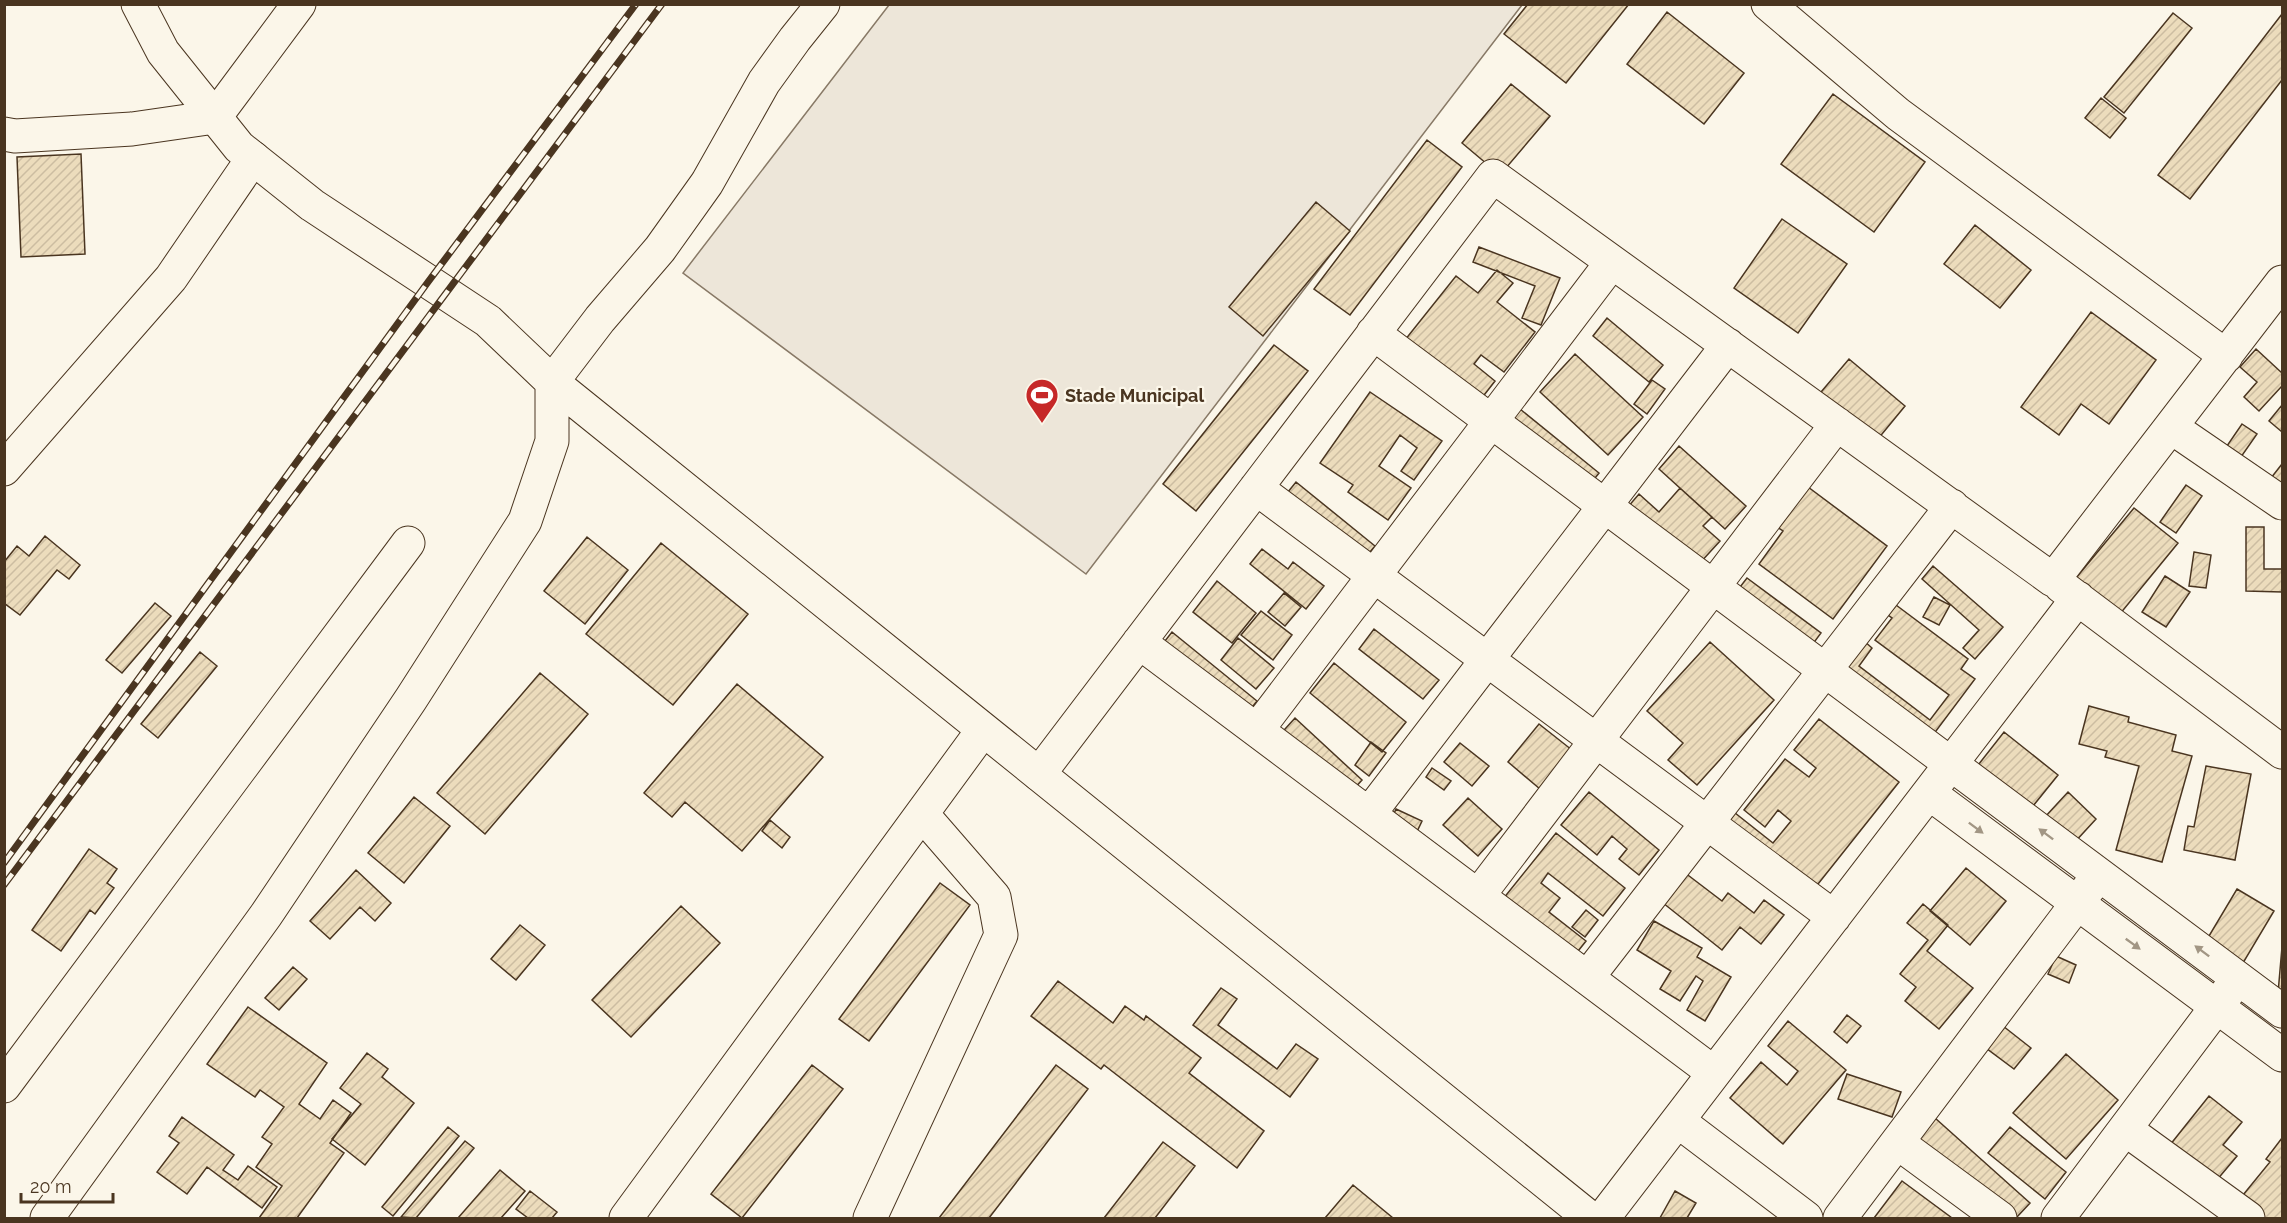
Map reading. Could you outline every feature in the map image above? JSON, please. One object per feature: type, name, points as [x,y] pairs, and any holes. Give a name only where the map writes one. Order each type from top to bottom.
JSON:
[{"type":"street","points":[[138,4],[163,52],[239,147],[312,205],[488,321],[552,382],[1590,1218]]},
{"type":"street","points":[[4,134],[15,136],[132,129],[215,117],[299,4]]},
{"type":"street","points":[[47,1218],[266,915],[411,699],[525,521],[552,441],[552,382],[667,240],[707,183],[764,82],[824,4]]},
{"type":"street","points":[[1768,4],[1898,114],[2226,356]]},
{"type":"street","points":[[4,469],[171,278],[253,158]]},
{"type":"street","points":[[1039,774],[1493,176],[2066,589],[2283,752]]},
{"type":"street","points":[[1257,730],[1612,262]]},
{"type":"street","points":[[1603,1218],[1952,763],[2171,427],[2283,282]]},
{"type":"street","points":[[1373,333],[2283,1011]]},
{"type":"street","points":[[1369,814],[1728,345]]},
{"type":"street","points":[[1478,896],[1837,424]]},
{"type":"street","points":[[2171,427],[2283,503]]},
{"type":"street","points":[[1256,488],[1834,917]]},
{"type":"street","points":[[1587,978],[1952,507]]},
{"type":"street","points":[[4,1086],[408,543]]},
{"type":"street","points":[[1139,642],[1714,1073]]},
{"type":"street","points":[[626,1218],[983,730]]},
{"type":"street","points":[[1929,793],[2283,1055]]},
{"type":"street","points":[[870,1218],[1001,935],[994,897],[922,814]]},
{"type":"street","points":[[1840,1218],[2099,874]]},
{"type":"street","points":[[2058,1218],[2239,978]]},
{"type":"street","points":[[1678,1121],[1806,1218]]},
{"type":"street","points":[[2125,1129],[2248,1218]]},
{"type":"street","points":[[1898,1143],[2000,1218]]},
{"type":"shaded area","name":"Stade Municipal","points":[[889,5],[1522,5],[1086,574],[683,273]]},
{"type":"building","points":[[1528,4],[1629,4],[1566,83],[1504,34]]},
{"type":"building","points":[[1667,12],[1744,73],[1704,124],[1627,64]]},
{"type":"building","points":[[2173,13],[2192,28],[2124,113],[2104,97]]},
{"type":"building","points":[[2282,14],[2282,80],[2190,199],[2158,175]]},
{"type":"building","points":[[1511,84],[1550,116],[1500,175],[1462,143]]},
{"type":"building","points":[[1833,94],[1925,162],[1874,232],[1781,164]]},
{"type":"building","points":[[2101,98],[2126,118],[2110,138],[2085,118]]},
{"type":"building","points":[[1427,140],[1462,167],[1350,315],[1314,289]]},
{"type":"building","points":[[81,154],[85,254],[21,257],[17,157]]},
{"type":"building","points":[[1316,202],[1350,231],[1263,336],[1229,307]]},
{"type":"building","points":[[1782,219],[1847,264],[1798,333],[1734,288]]},
{"type":"building","points":[[1975,225],[2031,270],[2000,308],[1944,264]]},
{"type":"building","points":[[1479,247],[1560,278],[1541,325],[1522,318],[1535,286],[1473,262]]},
{"type":"building","points":[[1497,270],[1513,283],[1497,302],[1535,332],[1504,372],[1481,355],[1474,364],[1495,381],[1474,408],[1389,360],[1456,276],[1478,293]]},
{"type":"building","points":[[2091,312],[2156,360],[2109,424],[2081,404],[2059,435],[2021,407]]},
{"type":"building","points":[[1607,318],[1663,365],[1649,382],[1593,336]]},
{"type":"building","points":[[1274,345],[1308,371],[1196,511],[1163,484]]},
{"type":"building","points":[[2256,349],[2282,373],[2282,386],[2259,411],[2244,397],[2257,382],[2240,367]]},
{"type":"building","points":[[1575,354],[1643,417],[1608,455],[1540,392]]},
{"type":"building","points":[[1849,359],[1905,406],[1873,445],[1816,398]]},
{"type":"building","points":[[1652,380],[1665,389],[1647,414],[1634,404]]},
{"type":"building","points":[[1370,392],[1442,441],[1414,480],[1401,471],[1417,448],[1400,435],[1379,466],[1411,488],[1388,520],[1348,492],[1353,485],[1320,463]]},
{"type":"building","points":[[2282,405],[2282,432],[2269,421]]},
{"type":"building","points":[[1520,409],[1599,473],[1576,502],[1497,438]]},
{"type":"building","points":[[2242,424],[2257,434],[2234,467],[2220,456]]},
{"type":"building","points":[[1679,446],[1746,506],[1725,529],[1659,469]]},
{"type":"building","points":[[2282,464],[2282,489],[2260,492]]},
{"type":"building","points":[[1800,481],[1887,546],[1833,619],[1759,564],[1783,531],[1770,522]]},
{"type":"building","points":[[1296,482],[1375,546],[1354,571],[1275,508]]},
{"type":"building","points":[[2186,485],[2202,496],[2176,533],[2160,522]]},
{"type":"building","points":[[1680,488],[1712,517],[1703,526],[1720,541],[1688,576],[1621,515],[1639,494],[1659,512]]},
{"type":"building","points":[[2134,508],[2178,543],[2115,620],[2071,584]]},
{"type":"building","points":[[2246,527],[2264,527],[2264,569],[2282,569],[2282,592],[2246,591]]},
{"type":"building","points":[[45,536],[80,565],[69,579],[57,570],[20,615],[4,603],[4,562],[17,546],[29,556]]},
{"type":"building","points":[[587,537],[628,570],[585,624],[544,591]]},
{"type":"building","points":[[661,543],[748,614],[673,705],[586,634]]},
{"type":"building","points":[[1262,549],[1288,569],[1293,562],[1324,586],[1306,609],[1250,564]]},
{"type":"building","points":[[2194,552],[2211,555],[2206,588],[2189,586]]},
{"type":"building","points":[[1933,566],[2003,627],[1975,659],[1963,648],[1979,630],[1922,579]]},
{"type":"building","points":[[2165,576],[2190,592],[2166,627],[2142,612]]},
{"type":"building","points":[[1747,578],[1821,633],[1798,664],[1730,600]]},
{"type":"building","points":[[1217,581],[1256,613],[1232,643],[1193,612]]},
{"type":"building","points":[[1284,593],[1301,607],[1285,626],[1268,612]]},
{"type":"building","points":[[1934,597],[1950,605],[1939,625],[1923,617]]},
{"type":"building","points":[[155,603],[171,616],[122,673],[106,660]]},
{"type":"building","points":[[1896,605],[1968,659],[1961,669],[1975,679],[1918,755],[1828,687],[1863,640],[1872,648],[1859,666],[1930,720],[1949,695],[1875,640],[1892,618],[1888,615]]},
{"type":"building","points":[[1261,611],[1292,635],[1273,660],[1241,635]]},
{"type":"building","points":[[1374,629],[1439,680],[1423,699],[1359,649]]},
{"type":"building","points":[[1172,632],[1257,701],[1242,720],[1150,660]]},
{"type":"building","points":[[1238,638],[1274,668],[1256,689],[1221,660]]},
{"type":"building","points":[[1710,642],[1774,700],[1697,785],[1668,760],[1683,743],[1647,711]]},
{"type":"building","points":[[200,652],[217,666],[158,738],[141,724]]},
{"type":"building","points":[[1334,663],[1406,722],[1382,752],[1310,693]]},
{"type":"building","points":[[540,673],[588,714],[485,834],[437,793]]},
{"type":"building","points":[[737,684],[823,757],[742,851],[685,802],[672,817],[644,793]]},
{"type":"building","points":[[2089,706],[2129,717],[2128,722],[2176,735],[2172,751],[2192,756],[2162,862],[2116,850],[2139,766],[2105,757],[2107,751],[2079,744]]},
{"type":"building","points":[[1295,718],[1362,780],[1343,801],[1276,739]]},
{"type":"building","points":[[1819,719],[1899,782],[1799,908],[1709,836],[1730,809],[1773,843],[1791,821],[1778,810],[1765,827],[1744,810],[1785,759],[1809,777],[1816,768],[1794,750]]},
{"type":"building","points":[[1539,724],[1572,750],[1540,789],[1508,762]]},
{"type":"building","points":[[2004,732],[2058,775],[2029,811],[1975,769]]},
{"type":"building","points":[[1371,742],[1386,753],[1369,776],[1355,765]]},
{"type":"building","points":[[1460,743],[1489,766],[1472,786],[1444,762]]},
{"type":"building","points":[[2206,766],[2251,774],[2235,860],[2184,850],[2188,826],[2194,827]]},
{"type":"building","points":[[1432,768],[1451,781],[1444,790],[1426,777]]},
{"type":"building","points":[[1589,792],[1659,850],[1639,875],[1619,859],[1627,849],[1612,836],[1597,855],[1561,825]]},
{"type":"building","points":[[2068,792],[2096,819],[2074,843],[2045,817]]},
{"type":"building","points":[[414,797],[450,826],[404,883],[368,853]]},
{"type":"building","points":[[1468,798],[1502,829],[1478,856],[1443,825]]},
{"type":"building","points":[[1396,809],[1422,821],[1412,842],[1387,830]]},
{"type":"building","points":[[770,820],[790,837],[782,848],[762,831]]},
{"type":"building","points":[[1556,833],[1625,888],[1603,916],[1548,873],[1541,883],[1560,898],[1549,912],[1586,941],[1563,970],[1491,914]]},
{"type":"building","points":[[89,849],[117,869],[107,883],[114,888],[95,914],[90,910],[61,951],[32,930]]},
{"type":"building","points":[[1676,866],[1722,901],[1728,893],[1754,913],[1764,900],[1784,915],[1761,944],[1740,927],[1722,950],[1653,895]]},
{"type":"building","points":[[1966,868],[2006,901],[1970,945],[1930,911]]},
{"type":"building","points":[[356,870],[391,903],[375,921],[360,907],[330,939],[310,921]]},
{"type":"building","points":[[940,883],[970,905],[869,1041],[839,1019]]},
{"type":"building","points":[[2237,889],[2274,911],[2243,963],[2206,941]]},
{"type":"building","points":[[1923,904],[1948,925],[1927,951],[1973,988],[1939,1029],[1905,1001],[1916,987],[1900,974],[1928,940],[1907,923]]},
{"type":"building","points":[[681,906],[720,943],[631,1037],[592,1000]]},
{"type":"building","points":[[1586,910],[1598,920],[1585,937],[1572,927]]},
{"type":"building","points":[[1654,921],[1702,948],[1697,957],[1731,977],[1705,1021],[1687,1010],[1703,981],[1696,976],[1680,1001],[1660,989],[1671,971],[1637,950]]},
{"type":"building","points":[[520,925],[545,945],[516,980],[491,959]]},
{"type":"building","points":[[2282,947],[2282,1005],[2277,1005]]},
{"type":"building","points":[[2056,956],[2076,965],[2069,983],[2048,974]]},
{"type":"building","points":[[293,967],[307,979],[279,1010],[265,998]]},
{"type":"building","points":[[1058,981],[1113,1023],[1125,1006],[1144,1020],[1146,1016],[1201,1058],[1189,1073],[1264,1131],[1237,1168],[1104,1065],[1101,1069],[1031,1016]]},
{"type":"building","points":[[1221,988],[1237,999],[1218,1025],[1277,1069],[1296,1044],[1318,1059],[1290,1097],[1193,1025]]},
{"type":"building","points":[[248,1007],[327,1063],[299,1104],[320,1119],[333,1100],[351,1113],[330,1143],[344,1153],[297,1218],[259,1218],[282,1186],[256,1167],[272,1144],[262,1137],[284,1107],[260,1090],[255,1097],[207,1064]]},
{"type":"building","points":[[1847,1015],[1861,1026],[1847,1043],[1834,1032]]},
{"type":"building","points":[[1788,1021],[1846,1070],[1783,1144],[1730,1098],[1761,1062],[1787,1085],[1798,1071],[1768,1046]]},
{"type":"building","points":[[2003,1026],[2031,1048],[2014,1069],[1986,1048]]},
{"type":"building","points":[[367,1053],[388,1069],[382,1077],[414,1103],[365,1165],[332,1139],[361,1104],[340,1088]]},
{"type":"building","points":[[2066,1054],[2118,1100],[2066,1159],[2013,1113]]},
{"type":"building","points":[[812,1065],[843,1089],[742,1218],[711,1194]]},
{"type":"building","points":[[1056,1065],[1088,1089],[989,1218],[939,1218]]},
{"type":"building","points":[[1847,1074],[1901,1092],[1892,1117],[1838,1099]]},
{"type":"building","points":[[2209,1096],[2242,1122],[2223,1145],[2237,1156],[2211,1187],[2166,1150]]},
{"type":"building","points":[[182,1117],[234,1155],[223,1170],[238,1180],[248,1166],[277,1187],[262,1208],[207,1167],[187,1194],[157,1172],[179,1143],[169,1136]]},
{"type":"building","points":[[1935,1118],[2030,1203],[2016,1218],[1908,1148]]},
{"type":"building","points":[[448,1127],[459,1136],[393,1216],[382,1207]]},
{"type":"building","points":[[2010,1127],[2066,1172],[2045,1199],[1988,1153]]},
{"type":"building","points":[[2282,1138],[2282,1218],[2261,1218],[2239,1200],[2270,1162],[2266,1159]]},
{"type":"building","points":[[465,1141],[474,1148],[416,1218],[401,1217]]},
{"type":"building","points":[[1163,1142],[1195,1166],[1155,1218],[1104,1218]]},
{"type":"building","points":[[500,1170],[525,1191],[501,1218],[458,1218]]},
{"type":"building","points":[[1902,1181],[1952,1218],[1874,1218]]},
{"type":"building","points":[[1353,1185],[1393,1218],[1325,1218]]},
{"type":"building","points":[[530,1191],[557,1212],[552,1218],[528,1218],[516,1209]]},
{"type":"building","points":[[1675,1191],[1696,1203],[1687,1218],[1660,1218]]},
{"type":"railway","points":[[4,863],[428,282],[636,4]]},
{"type":"railway","points":[[4,885],[662,4]]},
{"type":"place","name":"Stade Municipal","points":[[1042,424]]}]
